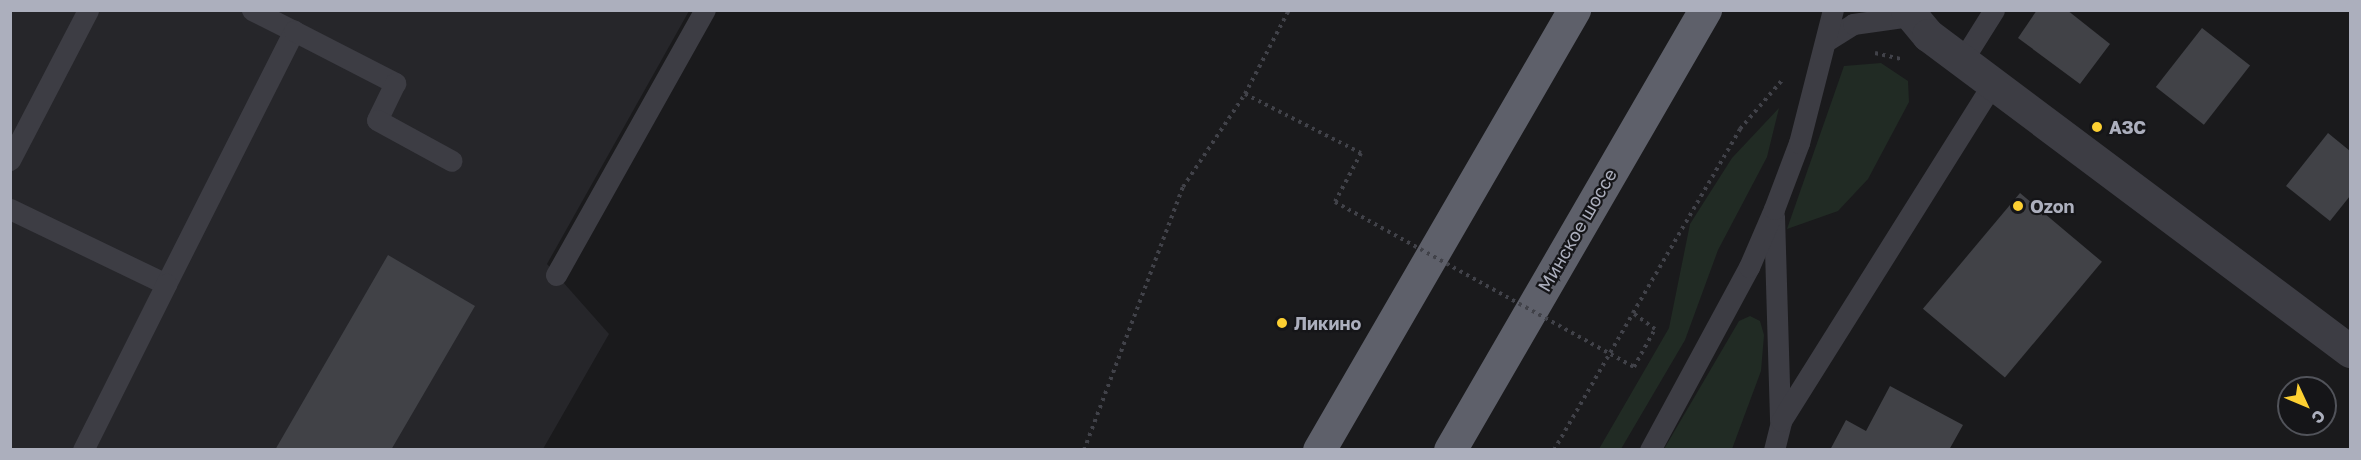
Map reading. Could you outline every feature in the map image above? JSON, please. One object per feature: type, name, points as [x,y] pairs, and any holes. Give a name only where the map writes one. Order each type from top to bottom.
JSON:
[{"type":"highway","points":[[1319,450],[1574,10]]},
{"type":"highway","name":"Минское шоссе","points":[[1450,450],[1705,10]]},
{"type":"street","points":[[1909,13],[1962,61],[2350,351]]},
{"type":"lane","points":[[10,160],[88,10]]},
{"type":"lane","points":[[252,10],[395,83],[377,120],[452,161]]},
{"type":"lane","points":[[556,275],[705,10]]},
{"type":"lane","points":[[1550,52],[1553,10]]},
{"type":"lane","points":[[1650,450],[1749,267],[1774,208],[1826,41],[1833,10]]},
{"type":"lane","points":[[1962,61],[1994,10]]},
{"type":"lane","points":[[1826,41],[1853,24],[1909,13]]},
{"type":"lane","points":[[83,450],[294,31]]},
{"type":"lane","points":[[1762,450],[1993,83]]},
{"type":"lane","points":[[1774,208],[1781,421],[1774,450]]},
{"type":"lane","points":[[10,209],[166,284]]},
{"type":"path","points":[[1084,450],[1183,187],[1245,94],[1289,10]]},
{"type":"path","points":[[1245,94],[1361,153],[1335,202],[1634,366],[1655,329]]},
{"type":"path","points":[[1554,450],[1633,313]]},
{"type":"shaded area","points":[[10,11],[689,11],[547,264],[609,334],[543,449],[11,449]]},
{"type":"shaded area","points":[[1881,63],[1908,81],[1909,102],[1868,179],[1838,211],[1787,229],[1844,66]]},
{"type":"shaded area","points":[[1779,108],[1767,157],[1718,250],[1685,340],[1621,449],[1599,449],[1669,328],[1690,224],[1732,158]]},
{"type":"shaded area","points":[[1750,316],[1760,321],[1764,335],[1761,371],[1732,449],[1664,449],[1739,321]]},
{"type":"building","points":[[2037,10],[2067,10],[2110,44],[2080,84],[2018,38]]},
{"type":"building","points":[[2202,28],[2250,66],[2204,125],[2156,87]]},
{"type":"building","points":[[2328,133],[2350,151],[2350,196],[2330,221],[2286,186]]},
{"type":"building","points":[[2020,193],[2102,262],[2005,377],[1923,309]]},
{"type":"building","points":[[388,255],[475,306],[391,450],[275,450]]},
{"type":"building","points":[[1890,386],[1963,425],[1949,450],[1830,450],[1846,420],[1866,431]]},
{"type":"place","name":"АЗС","points":[[2097,127]]},
{"type":"place","name":"Ozon","points":[[2018,206]]},
{"type":"place","name":"Ликино","points":[[1282,323]]}]
